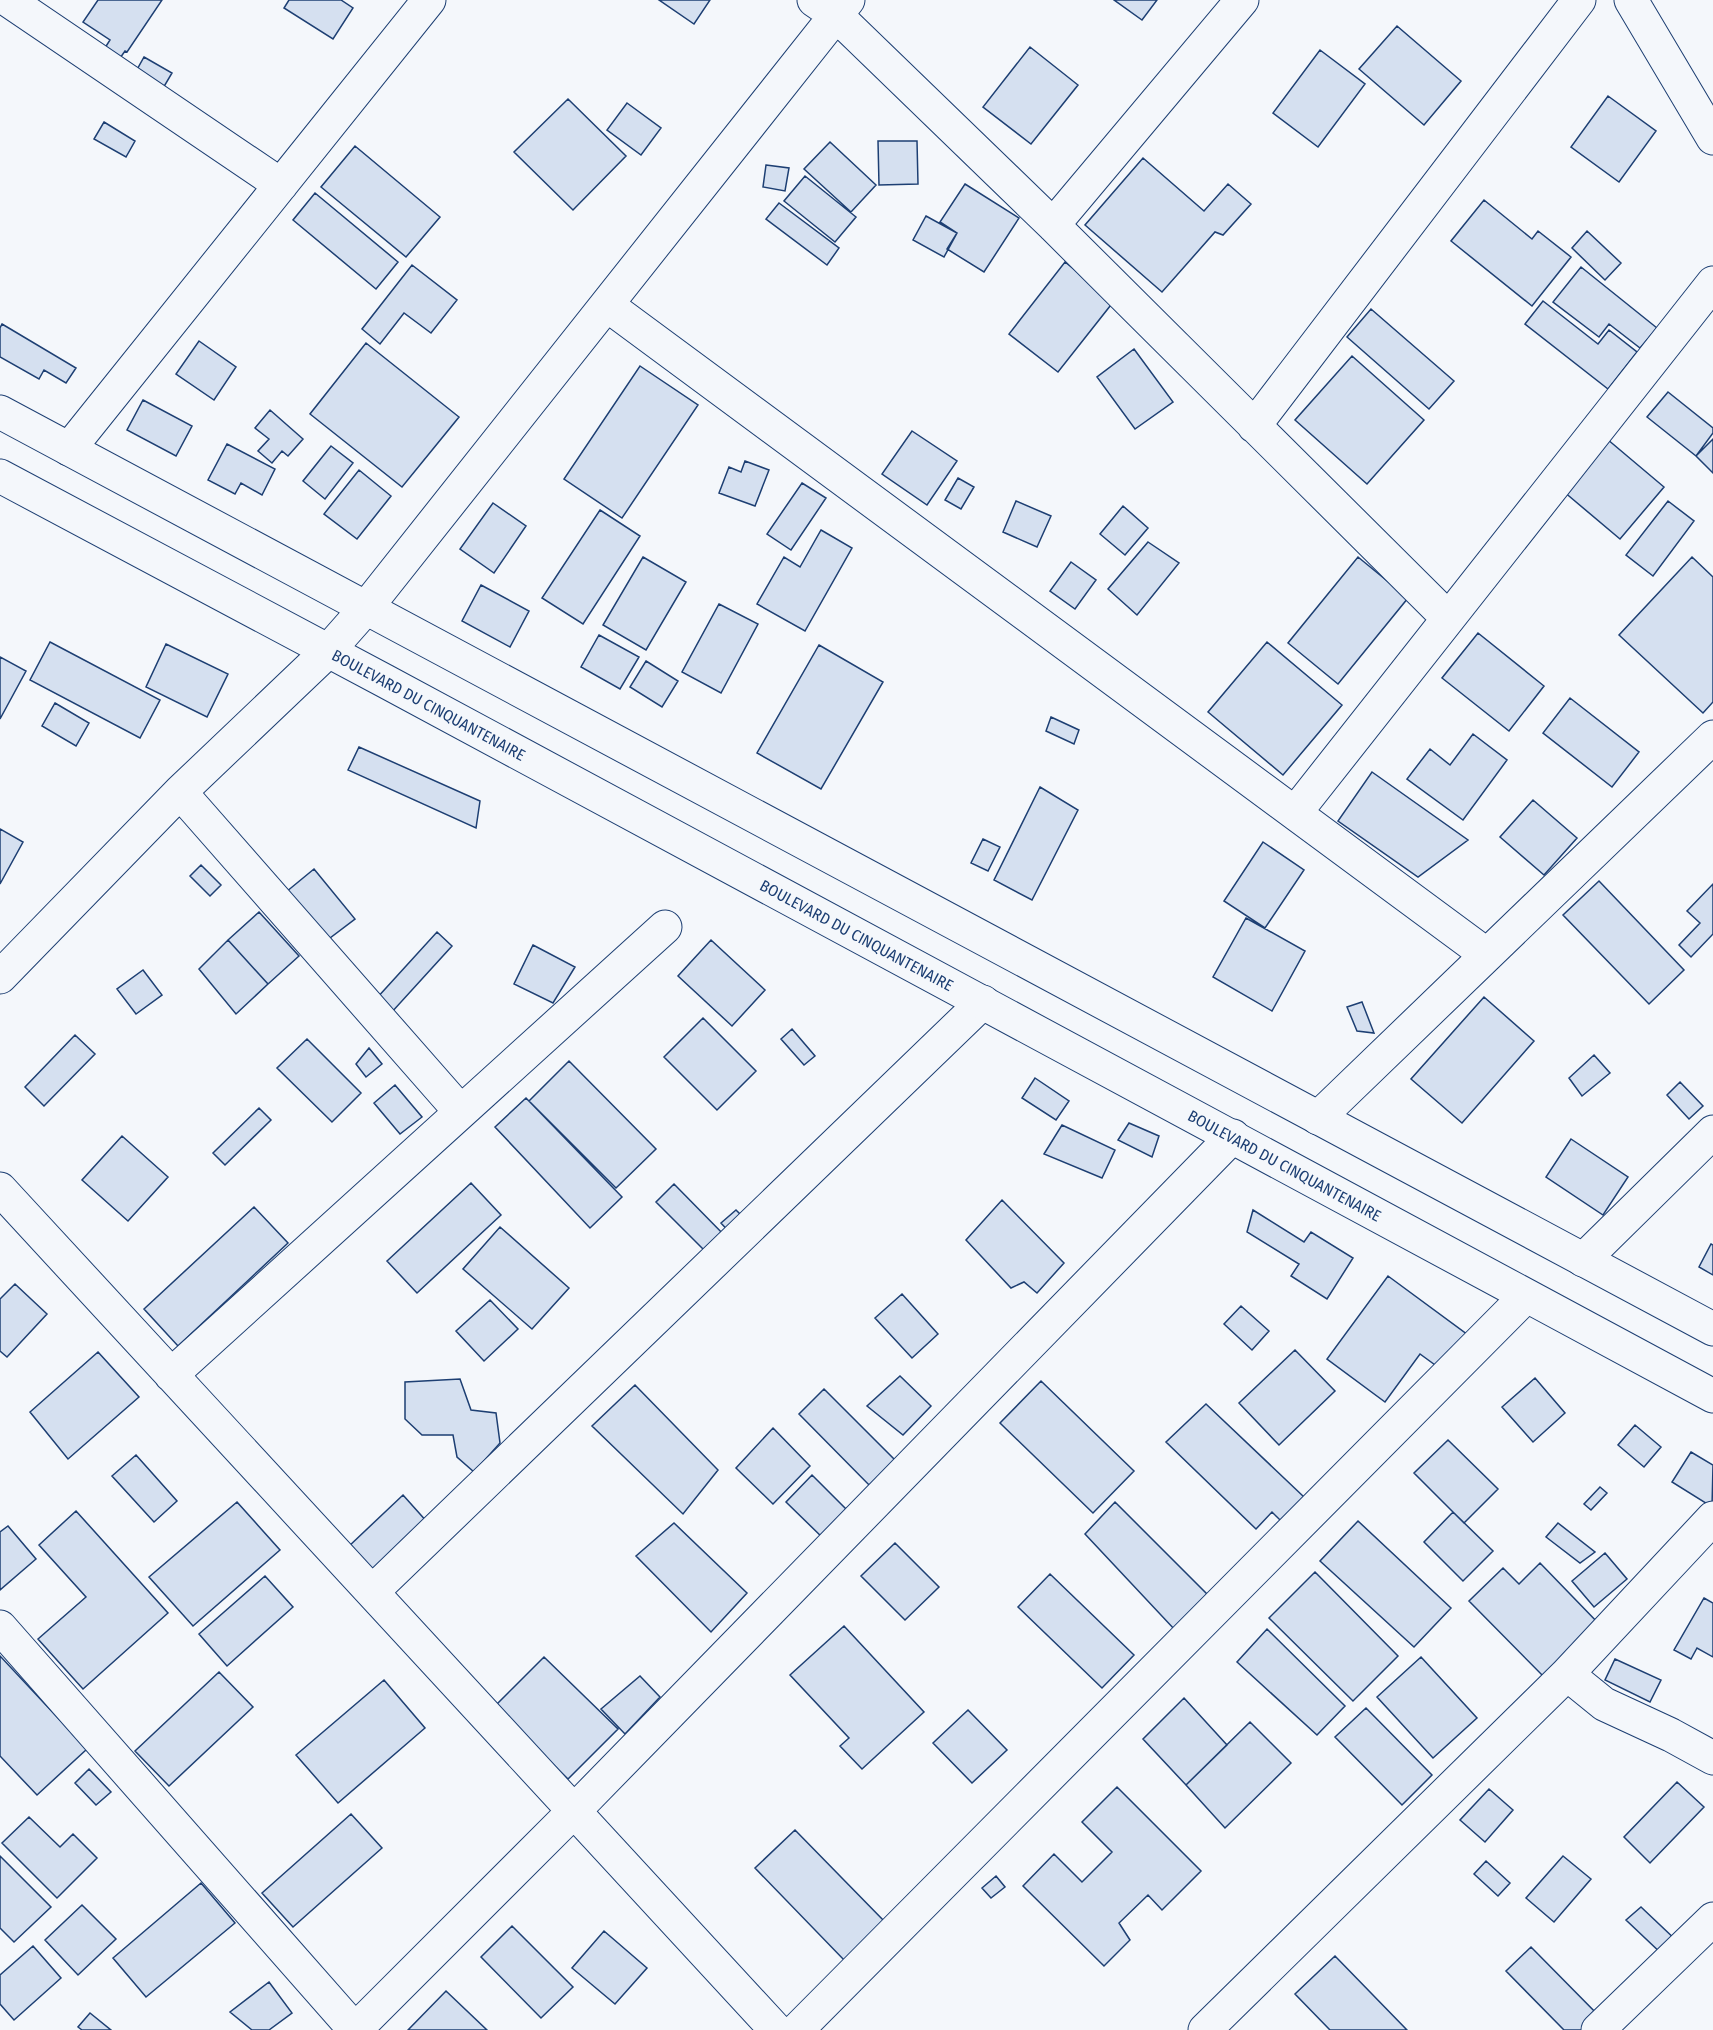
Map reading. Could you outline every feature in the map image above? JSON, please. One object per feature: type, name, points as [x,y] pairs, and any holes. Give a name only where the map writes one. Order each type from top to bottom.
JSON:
[{"type":"street","points":[[8,0],[280,185]]},
{"type":"street","points":[[1053,225],[1242,0]]},
{"type":"street","points":[[1254,426],[1579,0]]},
{"type":"street","points":[[1631,0],[1713,138]]},
{"type":"street","points":[[69,449],[280,185],[420,3]]},
{"type":"street","points":[[0,977],[180,792],[328,651],[366,608],[607,304],[833,5],[1449,618]]},
{"type":"street","points":[[1295,813],[1713,283]]},
{"type":"street","points":[[607,304],[1487,955]]},
{"type":"street","points":[[0,412],[1713,1329]]},
{"type":"street","name":"BOULEVARD DU CINQUANTENAIRE","points":[[0,476],[1233,1136],[1713,1396]]},
{"type":"street","points":[[1318,1118],[1713,737]]},
{"type":"street","points":[[180,792],[460,1111]]},
{"type":"street","points":[[171,1375],[665,927]]},
{"type":"street","points":[[372,1592],[983,1002]]},
{"type":"street","points":[[1583,1260],[1713,1132]]},
{"type":"street","points":[[0,1627],[355,2030],[574,1810],[1233,1136]]},
{"type":"street","points":[[0,1190],[777,2030]]},
{"type":"street","points":[[797,2030],[1526,1296]]},
{"type":"street","points":[[1205,2030],[1567,1674],[1713,1518]]},
{"type":"street","points":[[1567,1674],[1604,1704],[1671,1734],[1713,1758]]},
{"type":"street","points":[[1598,2030],[1713,1918]]},
{"type":"building","points":[[98,0],[162,0],[127,52],[125,51],[118,61],[103,51],[110,40],[83,22]]},
{"type":"building","points":[[289,0],[341,0],[353,8],[333,39],[284,8]]},
{"type":"building","points":[[659,0],[710,0],[694,24]]},
{"type":"building","points":[[1114,0],[1157,0],[1142,20]]},
{"type":"building","points":[[1397,26],[1461,81],[1424,125],[1359,69]]},
{"type":"building","points":[[1030,47],[1078,85],[1031,144],[983,107]]},
{"type":"building","points":[[1320,50],[1365,84],[1318,147],[1273,113]]},
{"type":"building","points":[[144,57],[172,73],[162,90],[134,75]]},
{"type":"building","points":[[1608,96],[1656,131],[1619,182],[1571,147]]},
{"type":"building","points":[[568,99],[626,156],[573,210],[514,152]]},
{"type":"building","points":[[627,103],[661,128],[641,155],[607,130]]},
{"type":"building","points":[[104,122],[135,141],[126,157],[94,139]]},
{"type":"building","points":[[878,141],[917,141],[918,184],[879,185]]},
{"type":"building","points":[[830,142],[876,185],[851,212],[804,169]]},
{"type":"building","points":[[355,146],[440,217],[406,257],[321,187]]},
{"type":"building","points":[[1143,158],[1204,211],[1228,184],[1251,204],[1223,235],[1215,232],[1162,292],[1085,225]]},
{"type":"building","points":[[766,165],[789,168],[785,191],[763,187]]},
{"type":"building","points":[[805,176],[856,217],[835,242],[784,201]]},
{"type":"building","points":[[965,184],[1019,218],[984,272],[947,249],[957,233],[940,222]]},
{"type":"building","points":[[315,193],[398,262],[376,289],[293,220]]},
{"type":"building","points":[[1484,200],[1532,239],[1538,231],[1571,257],[1532,306],[1451,241]]},
{"type":"building","points":[[779,203],[839,248],[827,265],[766,219]]},
{"type":"building","points":[[926,216],[957,233],[944,257],[913,240]]},
{"type":"building","points":[[1587,231],[1621,263],[1605,280],[1572,248]]},
{"type":"building","points":[[1065,262],[1114,301],[1058,372],[1009,334]]},
{"type":"building","points":[[412,265],[457,300],[431,333],[404,313],[380,344],[362,329]]},
{"type":"building","points":[[1581,267],[1657,328],[1640,348],[1609,324],[1599,337],[1553,302]]},
{"type":"building","points":[[1543,301],[1598,344],[1609,330],[1637,352],[1608,389],[1525,324]]},
{"type":"building","points":[[1371,309],[1454,381],[1429,409],[1347,337]]},
{"type":"building","points":[[2,324],[76,368],[66,383],[44,370],[39,379],[0,357]]},
{"type":"building","points":[[199,341],[236,367],[214,400],[176,374]]},
{"type":"building","points":[[366,343],[459,417],[402,487],[310,414]]},
{"type":"building","points":[[1134,349],[1173,402],[1135,429],[1097,377]]},
{"type":"building","points":[[1352,356],[1424,420],[1367,484],[1295,420]]},
{"type":"building","points":[[640,366],[698,405],[622,518],[564,479]]},
{"type":"building","points":[[1668,392],[1713,428],[1713,433],[1696,456],[1647,417]]},
{"type":"building","points":[[143,400],[192,426],[176,456],[127,430]]},
{"type":"building","points":[[270,410],[303,439],[288,456],[282,451],[272,463],[258,451],[269,439],[255,428]]},
{"type":"building","points":[[912,431],[957,461],[927,505],[882,474]]},
{"type":"building","points":[[1607,439],[1664,487],[1620,539],[1563,491]]},
{"type":"building","points":[[1713,439],[1713,473],[1696,456]]},
{"type":"building","points":[[227,444],[275,469],[262,495],[241,483],[235,494],[208,480]]},
{"type":"building","points":[[331,446],[353,463],[325,499],[303,481]]},
{"type":"building","points":[[745,461],[769,470],[755,506],[719,493],[729,467],[741,472]]},
{"type":"building","points":[[359,470],[391,496],[357,539],[324,514]]},
{"type":"building","points":[[958,478],[974,487],[961,509],[945,500]]},
{"type":"building","points":[[802,483],[826,498],[791,550],[767,534]]},
{"type":"building","points":[[1016,501],[1051,516],[1037,547],[1003,532]]},
{"type":"building","points":[[1668,501],[1694,521],[1653,576],[1626,555]]},
{"type":"building","points":[[493,503],[526,526],[494,573],[460,549]]},
{"type":"building","points":[[1123,506],[1148,528],[1125,555],[1100,534]]},
{"type":"building","points":[[600,510],[640,536],[583,624],[542,598]]},
{"type":"building","points":[[821,530],[852,548],[805,631],[757,604],[784,557],[800,567]]},
{"type":"building","points":[[1148,542],[1179,563],[1137,615],[1108,589]]},
{"type":"building","points":[[643,557],[686,582],[646,650],[603,625]]},
{"type":"building","points":[[1358,557],[1408,598],[1338,684],[1288,643]]},
{"type":"building","points":[[1692,557],[1713,577],[1713,702],[1703,713],[1619,635]]},
{"type":"building","points":[[1071,562],[1096,580],[1075,609],[1050,591]]},
{"type":"building","points":[[481,585],[529,611],[510,647],[462,621]]},
{"type":"building","points":[[719,604],[758,624],[721,693],[682,672]]},
{"type":"building","points":[[1478,633],[1544,686],[1509,731],[1442,678]]},
{"type":"building","points":[[599,635],[639,657],[620,689],[581,667]]},
{"type":"building","points":[[50,642],[160,700],[140,738],[30,680]]},
{"type":"building","points":[[1267,642],[1342,705],[1283,775],[1208,712]]},
{"type":"building","points":[[166,644],[228,674],[207,717],[146,687]]},
{"type":"building","points":[[819,645],[883,682],[821,789],[757,753]]},
{"type":"building","points":[[0,657],[26,671],[0,719]]},
{"type":"building","points":[[646,661],[678,681],[662,707],[630,687]]},
{"type":"building","points":[[1570,698],[1639,752],[1612,787],[1543,733]]},
{"type":"building","points":[[55,703],[89,723],[76,746],[42,726]]},
{"type":"building","points":[[1051,717],[1079,730],[1074,744],[1046,731]]},
{"type":"building","points":[[1473,734],[1507,760],[1463,820],[1407,779],[1430,749],[1450,765]]},
{"type":"building","points":[[359,747],[480,801],[476,828],[348,770]]},
{"type":"building","points":[[1372,772],[1468,840],[1418,877],[1338,821]]},
{"type":"building","points":[[1040,787],[1078,810],[1032,900],[994,880]]},
{"type":"building","points":[[1533,800],[1577,838],[1544,875],[1500,837]]},
{"type":"building","points":[[0,829],[23,842],[0,884]]},
{"type":"building","points":[[983,839],[1000,847],[988,871],[971,863]]},
{"type":"building","points":[[1263,842],[1304,870],[1265,928],[1224,901]]},
{"type":"building","points":[[201,865],[221,885],[210,896],[190,876]]},
{"type":"building","points":[[314,869],[355,919],[326,941],[286,892]]},
{"type":"building","points":[[1599,881],[1684,970],[1649,1004],[1563,915]]},
{"type":"building","points":[[1713,884],[1713,934],[1691,957],[1679,945],[1700,923],[1687,911]]},
{"type":"building","points":[[259,912],[299,956],[268,984],[228,940]]},
{"type":"building","points":[[1246,918],[1305,951],[1272,1011],[1213,977]]},
{"type":"building","points":[[437,932],[452,946],[391,1013],[376,999]]},
{"type":"building","points":[[228,940],[268,984],[236,1014],[199,969]]},
{"type":"building","points":[[711,940],[765,990],[732,1026],[678,976]]},
{"type":"building","points":[[533,945],[575,967],[553,1003],[514,984]]},
{"type":"building","points":[[143,970],[162,995],[136,1014],[117,989]]},
{"type":"building","points":[[1484,997],[1534,1041],[1462,1123],[1411,1079]]},
{"type":"building","points":[[1362,1002],[1374,1033],[1357,1031],[1347,1007]]},
{"type":"building","points":[[703,1018],[756,1071],[717,1110],[664,1057]]},
{"type":"building","points":[[792,1029],[815,1056],[804,1065],[781,1039]]},
{"type":"building","points":[[75,1035],[95,1054],[44,1106],[25,1087]]},
{"type":"building","points":[[307,1039],[361,1093],[332,1122],[277,1068]]},
{"type":"building","points":[[369,1048],[382,1064],[366,1077],[356,1064]]},
{"type":"building","points":[[1594,1055],[1610,1073],[1582,1096],[1569,1078]]},
{"type":"building","points":[[569,1061],[656,1149],[616,1188],[529,1101]]},
{"type":"building","points":[[1035,1078],[1069,1101],[1056,1120],[1022,1098]]},
{"type":"building","points":[[1680,1082],[1703,1106],[1689,1119],[1667,1095]]},
{"type":"building","points":[[395,1085],[422,1117],[400,1134],[374,1103]]},
{"type":"building","points":[[526,1098],[622,1197],[590,1228],[495,1127]]},
{"type":"building","points":[[259,1108],[271,1120],[225,1165],[213,1153]]},
{"type":"building","points":[[1129,1123],[1159,1136],[1152,1157],[1118,1140]]},
{"type":"building","points":[[1062,1125],[1115,1150],[1102,1178],[1044,1154]]},
{"type":"building","points":[[122,1136],[168,1177],[128,1221],[82,1180]]},
{"type":"building","points":[[1571,1139],[1628,1177],[1603,1215],[1546,1177]]},
{"type":"building","points":[[471,1183],[501,1215],[417,1293],[387,1261]]},
{"type":"building","points":[[674,1184],[730,1241],[713,1259],[656,1202]]},
{"type":"building","points":[[1002,1200],[1064,1263],[1037,1293],[1024,1282],[1011,1288],[966,1240]]},
{"type":"building","points":[[254,1207],[288,1243],[178,1346],[144,1309]]},
{"type":"building","points":[[736,1210],[747,1221],[732,1235],[721,1223]]},
{"type":"building","points":[[1253,1210],[1304,1242],[1311,1232],[1353,1258],[1327,1299],[1291,1276],[1299,1264],[1247,1232]]},
{"type":"building","points":[[500,1227],[569,1288],[532,1329],[463,1269]]},
{"type":"building","points":[[1711,1244],[1713,1245],[1713,1275],[1699,1267]]},
{"type":"building","points":[[1388,1276],[1468,1335],[1442,1370],[1420,1354],[1385,1402],[1327,1359]]},
{"type":"building","points":[[15,1284],[47,1314],[7,1357],[0,1351],[0,1299]]},
{"type":"building","points":[[902,1294],[938,1334],[912,1358],[875,1318]]},
{"type":"building","points":[[490,1300],[518,1329],[484,1361],[456,1331]]},
{"type":"building","points":[[1241,1306],[1269,1331],[1252,1350],[1224,1324]]},
{"type":"building","points":[[1295,1350],[1335,1391],[1279,1445],[1239,1403]]},
{"type":"building","points":[[98,1352],[139,1397],[68,1459],[30,1412]]},
{"type":"building","points":[[900,1376],[931,1406],[903,1435],[867,1406]]},
{"type":"building","points":[[1535,1378],[1565,1413],[1533,1442],[1502,1407]]},
{"type":"building","points":[[460,1379],[471,1410],[496,1413],[500,1443],[474,1472],[457,1457],[453,1435],[422,1435],[405,1419],[405,1382]]},
{"type":"building","points":[[1041,1381],[1134,1471],[1093,1513],[1000,1423]]},
{"type":"building","points":[[635,1385],[718,1470],[683,1514],[592,1426]]},
{"type":"building","points":[[824,1389],[900,1465],[875,1491],[799,1414]]},
{"type":"building","points":[[1206,1404],[1304,1497],[1283,1523],[1272,1512],[1256,1529],[1166,1442]]},
{"type":"building","points":[[1635,1425],[1661,1447],[1644,1467],[1618,1445]]},
{"type":"building","points":[[773,1428],[810,1466],[773,1504],[736,1468]]},
{"type":"building","points":[[1448,1440],[1498,1489],[1464,1523],[1414,1473]]},
{"type":"building","points":[[1691,1452],[1713,1465],[1712,1507],[1672,1482]]},
{"type":"building","points":[[136,1455],[177,1501],[154,1522],[112,1476]]},
{"type":"building","points":[[812,1475],[853,1516],[827,1542],[786,1502]]},
{"type":"building","points":[[1600,1487],[1607,1493],[1591,1510],[1584,1504]]},
{"type":"building","points":[[403,1495],[428,1523],[370,1575],[347,1548]]},
{"type":"building","points":[[237,1502],[280,1550],[193,1626],[149,1577]]},
{"type":"building","points":[[1115,1502],[1209,1596],[1175,1630],[1085,1534]]},
{"type":"building","points":[[76,1511],[168,1613],[83,1689],[38,1639],[86,1597],[39,1545]]},
{"type":"building","points":[[1453,1512],[1493,1551],[1463,1581],[1424,1542]]},
{"type":"building","points":[[1358,1521],[1451,1608],[1414,1647],[1320,1561]]},
{"type":"building","points":[[674,1523],[747,1593],[711,1632],[636,1556]]},
{"type":"building","points":[[1558,1523],[1595,1552],[1580,1563],[1546,1537]]},
{"type":"building","points":[[8,1526],[36,1559],[0,1590],[0,1532]]},
{"type":"building","points":[[895,1543],[939,1587],[905,1620],[861,1576]]},
{"type":"building","points":[[1605,1553],[1627,1579],[1594,1607],[1572,1581]]},
{"type":"building","points":[[1540,1563],[1601,1626],[1546,1679],[1469,1601],[1503,1568],[1519,1584]]},
{"type":"building","points":[[1315,1572],[1398,1656],[1353,1701],[1269,1618]]},
{"type":"building","points":[[1050,1574],[1134,1655],[1102,1688],[1018,1607]]},
{"type":"building","points":[[265,1576],[293,1607],[227,1666],[199,1634]]},
{"type":"building","points":[[1704,1598],[1713,1603],[1713,1657],[1697,1648],[1691,1659],[1674,1650]]},
{"type":"building","points":[[844,1626],[924,1712],[862,1769],[840,1746],[849,1738],[790,1675]]},
{"type":"building","points":[[1267,1629],[1345,1706],[1317,1735],[1237,1662]]},
{"type":"building","points":[[0,1656],[87,1749],[37,1795],[0,1756]]},
{"type":"building","points":[[544,1657],[618,1729],[568,1779],[494,1707]]},
{"type":"building","points":[[1421,1657],[1477,1718],[1433,1758],[1377,1697]]},
{"type":"building","points":[[1615,1659],[1661,1680],[1650,1702],[1605,1680]]},
{"type":"building","points":[[219,1672],[253,1707],[169,1786],[135,1751]]},
{"type":"building","points":[[640,1676],[660,1697],[625,1734],[601,1709]]},
{"type":"building","points":[[384,1680],[425,1728],[338,1803],[296,1755]]},
{"type":"building","points":[[1184,1698],[1227,1745],[1186,1785],[1143,1739]]},
{"type":"building","points":[[1366,1708],[1432,1775],[1402,1805],[1335,1737]]},
{"type":"building","points":[[968,1710],[1007,1750],[972,1783],[933,1743]]},
{"type":"building","points":[[1250,1722],[1291,1763],[1225,1828],[1186,1785]]},
{"type":"building","points":[[89,1769],[111,1792],[96,1805],[75,1783]]},
{"type":"building","points":[[1677,1782],[1704,1807],[1650,1863],[1624,1837]]},
{"type":"building","points":[[1117,1787],[1201,1871],[1162,1910],[1148,1895],[1119,1923],[1130,1940],[1104,1966],[1023,1886],[1054,1854],[1082,1882],[1112,1852],[1082,1822]]},
{"type":"building","points":[[1489,1789],[1513,1810],[1485,1842],[1460,1820]]},
{"type":"building","points":[[351,1814],[382,1848],[293,1927],[262,1893]]},
{"type":"building","points":[[29,1817],[60,1847],[73,1834],[97,1858],[57,1898],[2,1843]]},
{"type":"building","points":[[795,1830],[885,1922],[845,1961],[755,1868]]},
{"type":"building","points":[[0,1856],[51,1907],[14,1942],[0,1928]]},
{"type":"building","points":[[1563,1856],[1591,1879],[1554,1922],[1526,1898]]},
{"type":"building","points":[[1486,1861],[1510,1883],[1498,1896],[1474,1874]]},
{"type":"building","points":[[996,1876],[1005,1887],[991,1898],[982,1888]]},
{"type":"building","points":[[201,1883],[235,1923],[146,1997],[113,1958]]},
{"type":"building","points":[[82,1905],[116,1939],[78,1975],[45,1940]]},
{"type":"building","points":[[1641,1907],[1679,1943],[1664,1956],[1626,1920]]},
{"type":"building","points":[[512,1926],[573,1987],[541,2018],[481,1957]]},
{"type":"building","points":[[604,1931],[647,1968],[615,2004],[572,1968]]},
{"type":"building","points":[[33,1946],[61,1978],[14,2020],[0,2004],[0,1975]]},
{"type":"building","points":[[1531,1947],[1602,2019],[1589,2030],[1564,2030],[1506,1971]]},
{"type":"building","points":[[1335,1956],[1407,2030],[1330,2030],[1295,1994]]},
{"type":"building","points":[[269,1982],[292,2013],[269,2030],[252,2030],[230,2012]]},
{"type":"building","points":[[446,1991],[487,2030],[408,2030]]},
{"type":"building","points":[[90,2013],[111,2030],[82,2030],[78,2027]]}]
